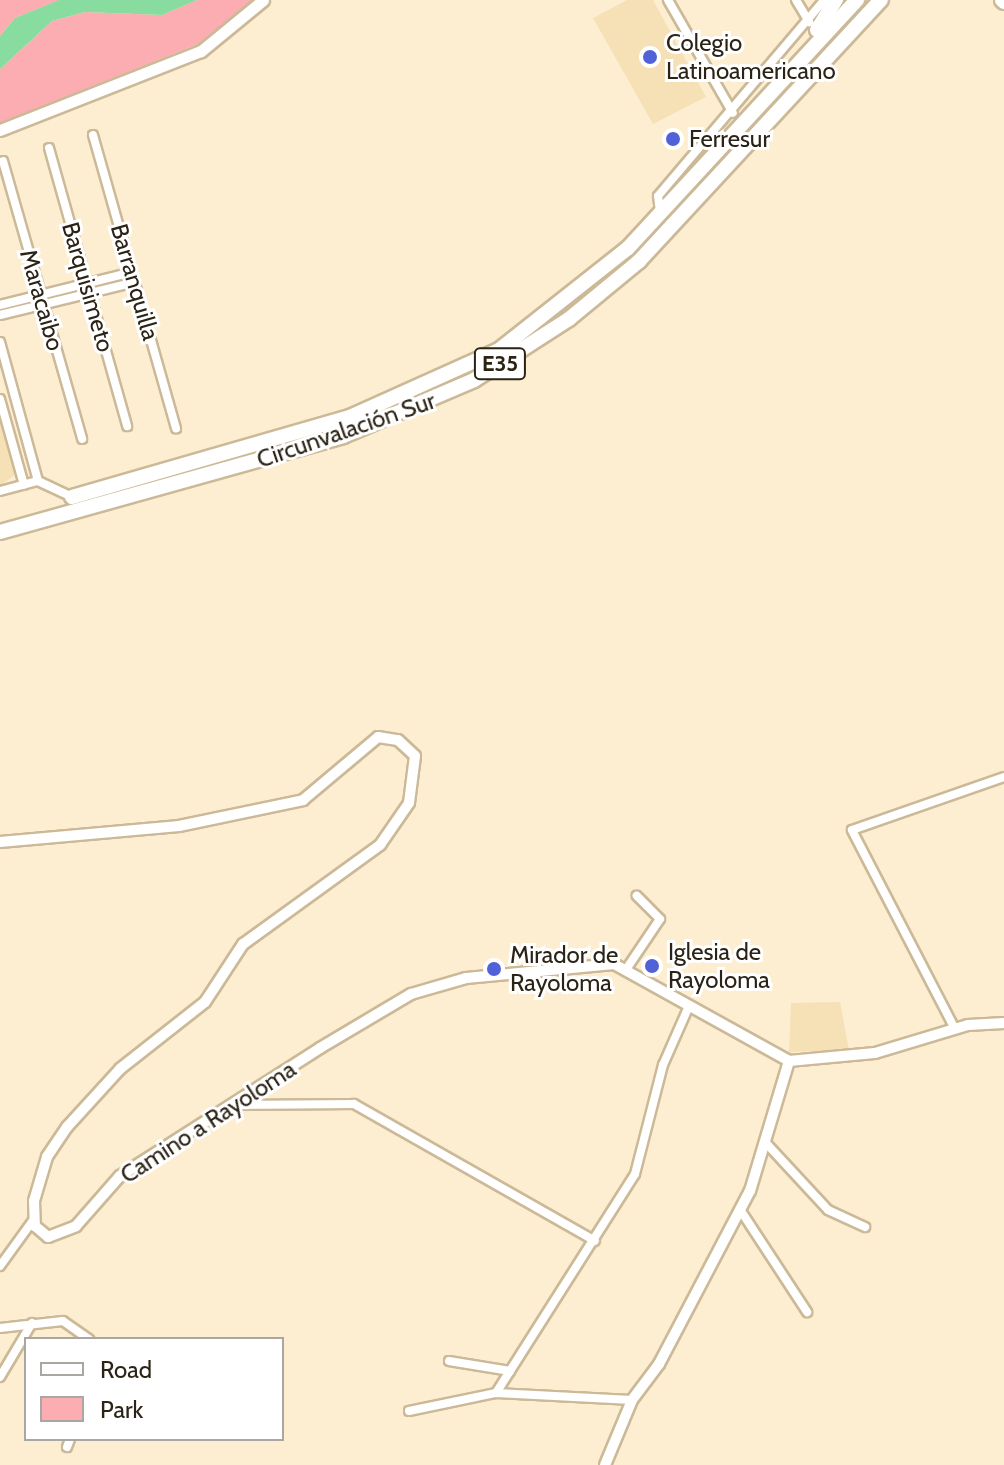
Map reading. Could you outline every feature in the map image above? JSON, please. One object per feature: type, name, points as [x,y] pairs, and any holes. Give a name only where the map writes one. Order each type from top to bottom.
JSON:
[{"type":"highway","points":[[803,52],[836,0]]},
{"type":"highway","name":"Circunvalación Sur","points":[[72,497],[327,425],[434,385],[572,299],[660,212],[787,61],[803,52],[857,0]]},
{"type":"highway","name":"Circunvalación Sur","points":[[0,532],[343,436],[474,380],[569,319],[639,261],[881,0]]},
{"type":"main road","points":[[0,130],[201,51],[263,0]]},
{"type":"street","points":[[668,0],[733,113]]},
{"type":"street","points":[[796,0],[809,22]]},
{"type":"street","points":[[660,212],[658,196],[733,113],[787,61],[824,0]]},
{"type":"street","name":"Barranquilla","points":[[93,135],[176,428]]},
{"type":"street","name":"Barquisimeto","points":[[49,148],[127,426]]},
{"type":"street","name":"Maracaibo","points":[[3,161],[82,439]]},
{"type":"street","points":[[88,288],[132,272]]},
{"type":"street","points":[[0,305],[135,282]]},
{"type":"street","points":[[0,315],[42,299]]},
{"type":"street","points":[[0,342],[38,481]]},
{"type":"street","points":[[0,399],[24,485]]},
{"type":"street","points":[[0,491],[38,481],[72,497]]},
{"type":"street","points":[[0,842],[179,826],[303,800],[378,737],[398,740],[415,756],[409,803],[380,845],[243,944],[205,1002],[120,1069],[67,1127],[38,1179],[34,1219],[0,1266]]},
{"type":"street","points":[[955,1029],[852,830],[1004,777]]},
{"type":"street","points":[[627,968],[660,919],[637,896]]},
{"type":"street","name":"Camino a Rayoloma","points":[[34,1219],[48,1237],[64,1235],[120,1176],[411,994],[466,978],[599,962],[627,968],[789,1061]]},
{"type":"street","points":[[496,1393],[635,1174],[663,1065],[689,1006]]},
{"type":"street","points":[[605,1465],[632,1400],[659,1364],[741,1211],[766,1143],[789,1061],[875,1053],[955,1029],[1004,1023]]},
{"type":"street","points":[[234,1105],[354,1104],[595,1241]]},
{"type":"street","points":[[766,1143],[828,1210],[865,1227]]},
{"type":"street","points":[[741,1211],[807,1312]]},
{"type":"street","points":[[0,1328],[63,1321],[86,1337]]},
{"type":"street","points":[[0,1377],[32,1323]]},
{"type":"street","points":[[449,1361],[510,1371]]},
{"type":"street","points":[[409,1411],[496,1393],[632,1400]]},
{"type":"shaded area","points":[[59,0],[197,0],[162,15],[85,12],[52,21],[0,69],[0,36],[15,18]]},
{"type":"shaded area","name":"Colegio Latinoamericano","points":[[627,0],[653,0],[706,97],[653,124],[593,18]]},
{"type":"shaded area","points":[[0,419],[16,474],[0,486]]},
{"type":"shaded area","points":[[840,1002],[849,1050],[789,1052],[791,1003]]},
{"type":"green space","points":[[0,0],[60,0],[15,18],[0,36]]},
{"type":"green space","points":[[197,0],[254,0],[213,38],[0,123],[0,69],[52,21],[85,12],[162,15]]},
{"type":"place","name":"Colegio Latinoamericano","points":[[650,57]]},
{"type":"place","name":"Ferresur","points":[[673,139]]},
{"type":"place","name":"Iglesia de Rayoloma","points":[[652,966]]},
{"type":"place","name":"Mirador de Rayoloma","points":[[494,969]]}]
